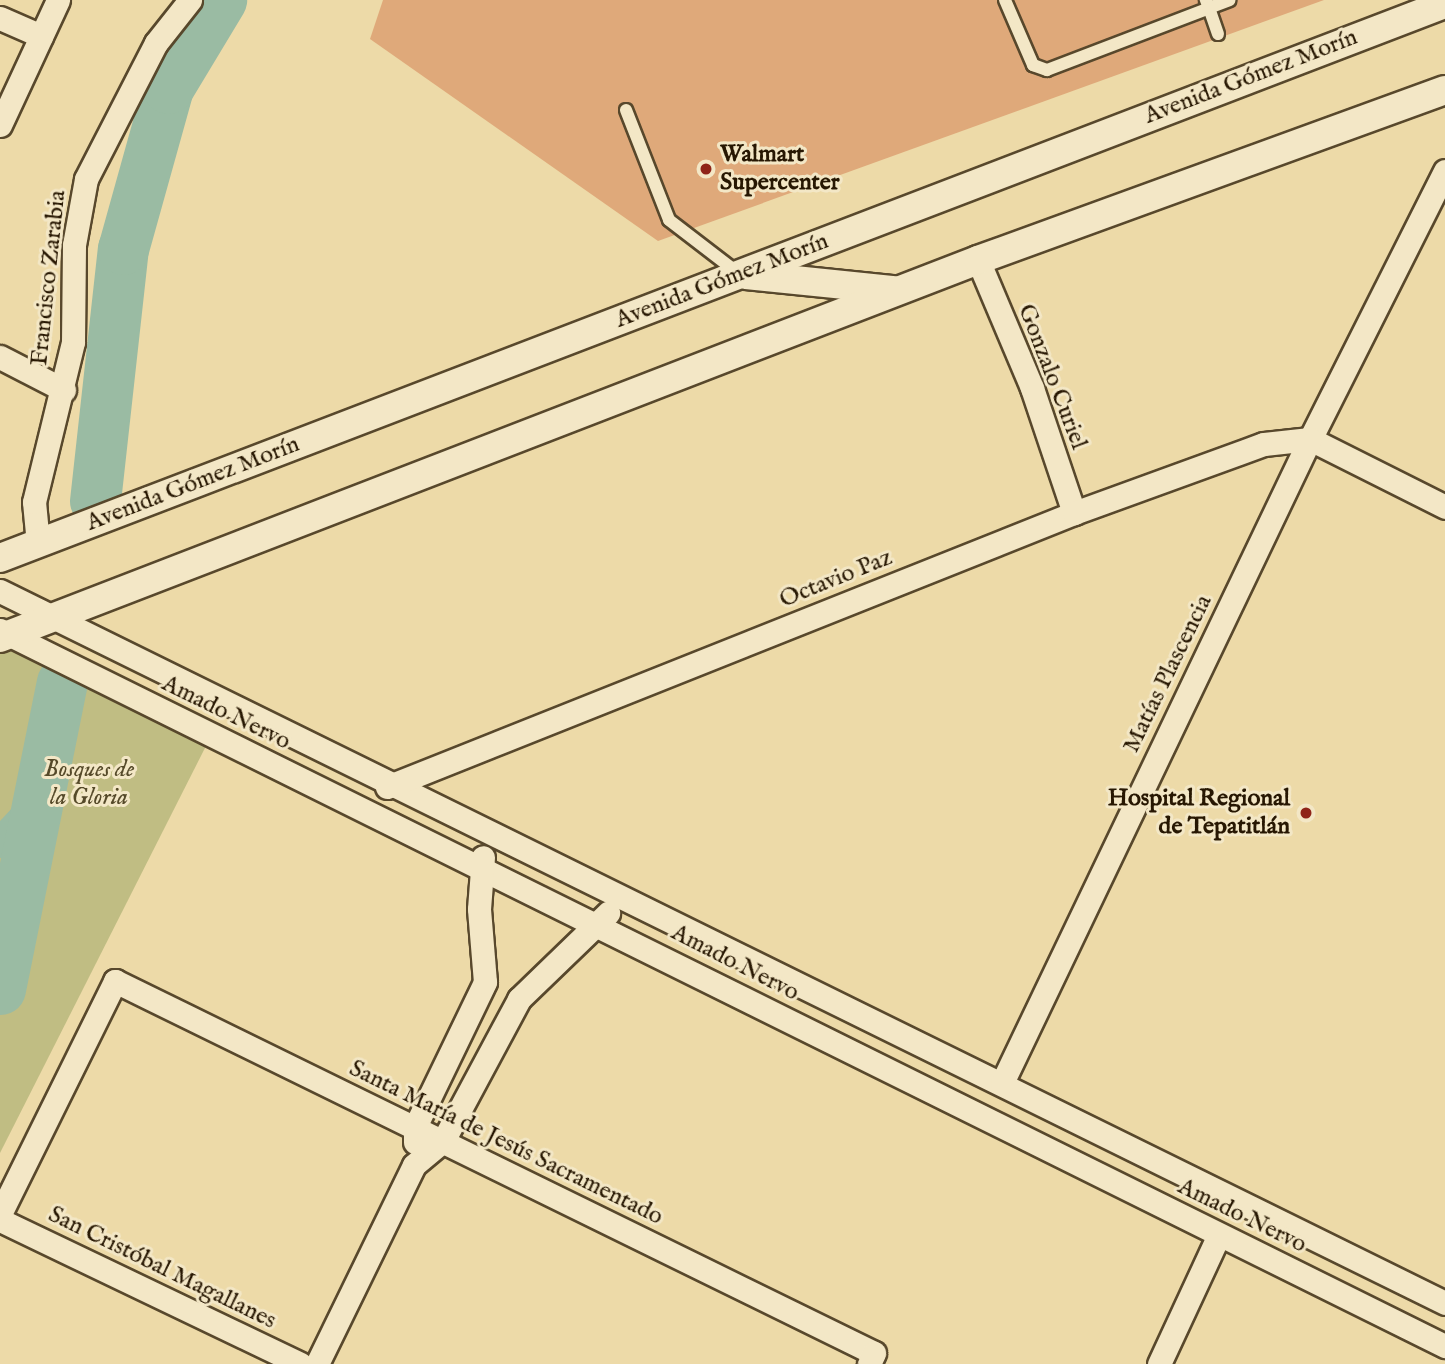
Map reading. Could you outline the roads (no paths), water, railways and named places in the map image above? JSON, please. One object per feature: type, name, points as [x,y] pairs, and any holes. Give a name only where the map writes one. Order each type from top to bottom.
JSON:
[{"type":"street","points":[[0,125],[58,0]]},
{"type":"street","name":"Francisco Zarabia","points":[[38,544],[34,502],[64,390],[73,342],[74,245],[86,179],[156,43],[190,0]]},
{"type":"street","name":"Avenida Gómez Morín","points":[[0,558],[1445,5]]},
{"type":"street","points":[[0,18],[41,36]]},
{"type":"street","points":[[3,634],[52,621],[978,260],[1445,90]]},
{"type":"street","name":"Matías Plascencia","points":[[1002,1083],[1310,439],[1445,172]]},
{"type":"street","name":"Gonzalo Curiel","points":[[978,260],[1032,388],[1074,513]]},
{"type":"street","points":[[740,274],[899,290]]},
{"type":"street","points":[[0,357],[64,390]]},
{"type":"street","points":[[1310,439],[1445,508]]},
{"type":"street","name":"Octavio Paz","points":[[387,787],[1074,513],[1264,444],[1310,439]]},
{"type":"street","name":"Amado Nervo","points":[[0,591],[52,621],[387,787],[1002,1083],[1445,1303]]},
{"type":"street","name":"Amado Nervo","points":[[3,634],[599,924],[1445,1346]]},
{"type":"street","points":[[414,1165],[415,1127],[485,982],[480,867],[490,837]]},
{"type":"street","points":[[317,1364],[414,1165],[443,1141],[519,999],[599,924],[617,898]]},
{"type":"street","name":"Santa María de Jesús Sacramentado","points":[[0,1214],[115,981],[415,1127],[872,1358]]},
{"type":"street","points":[[485,982],[519,999]]},
{"type":"street","name":"San Cristóbal Magallanes","points":[[0,1220],[300,1364]]},
{"type":"street","points":[[1160,1364],[1219,1235]]},
{"type":"lane","points":[[1005,0],[1033,65],[1047,70],[1207,4],[1230,0]]},
{"type":"lane","points":[[1207,4],[1218,34]]},
{"type":"lane","points":[[626,110],[668,220],[740,274]]},
{"type":"waterway","points":[[95,501],[123,249],[168,88],[221,0]]},
{"type":"waterway","points":[[0,989],[62,682]]},
{"type":"waterway","points":[[0,843],[41,799]]},
{"type":"place","name":"Walmart Supercenter","points":[[706,169]]},
{"type":"place","name":"Hospital Regional de Tepatitlán","points":[[1306,813]]},
{"type":"park label","name":"Bosques de la Gloria","points":[[89,784]]}]
